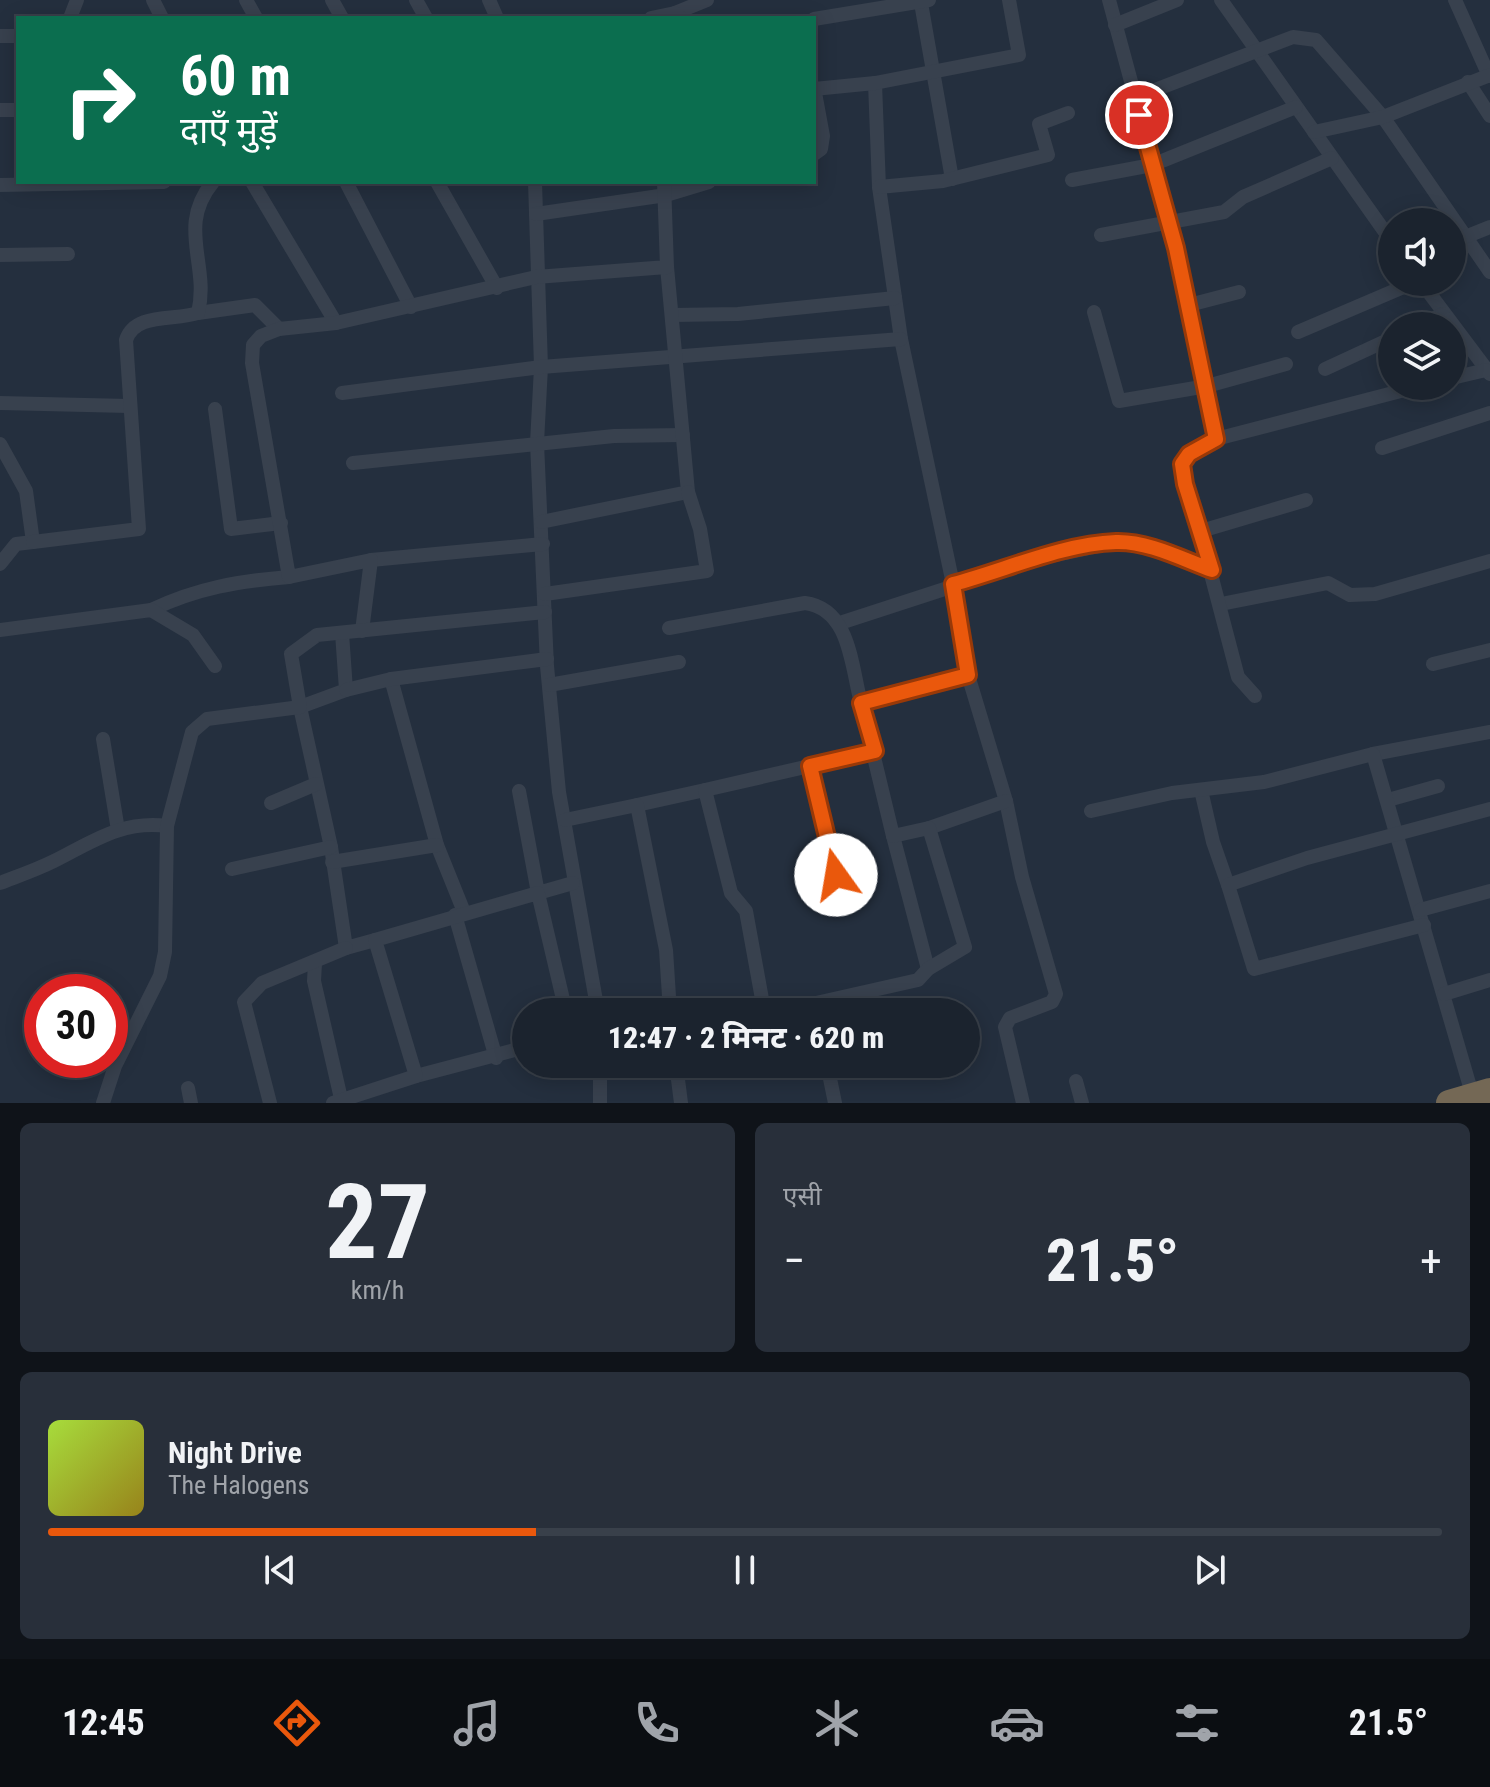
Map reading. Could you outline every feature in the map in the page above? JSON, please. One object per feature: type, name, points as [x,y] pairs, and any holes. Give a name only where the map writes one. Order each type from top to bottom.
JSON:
[{"type":"street","points":[[678,15],[707,0]]},
{"type":"street","points":[[816,88],[875,83],[1019,55],[1009,0]]},
{"type":"street","points":[[1109,0],[1189,305],[1216,439]]},
{"type":"street","points":[[1115,25],[1177,0]]},
{"type":"street","points":[[1221,0],[1378,222]]},
{"type":"street","points":[[1314,132],[1383,117],[1489,75],[1455,0]]},
{"type":"street","points":[[816,19],[925,1],[933,71],[952,179]]},
{"type":"street","points":[[1134,98],[1258,54],[1293,37],[1316,40],[1383,117],[1445,208]]},
{"type":"street","points":[[1468,82],[1490,116]]},
{"type":"street","points":[[875,83],[879,187],[901,339],[953,584],[968,675],[1006,801],[1022,877],[1056,994],[1052,1002],[1006,1022],[1008,1048],[1023,1103]]},
{"type":"street","points":[[816,99],[823,136],[821,149],[816,153]]},
{"type":"street","points":[[1072,180],[1152,165],[1296,107]]},
{"type":"street","points":[[879,187],[952,179],[1048,155],[1039,124],[1068,113]]},
{"type":"street","points":[[1101,235],[1224,212],[1243,197],[1332,158]]},
{"type":"street","points":[[0,185],[55,184]]},
{"type":"street","points":[[198,313],[202,298],[194,233],[196,211],[212,184]]},
{"type":"street","points":[[253,184],[336,323]]},
{"type":"street","points":[[347,184],[411,307]]},
{"type":"street","points":[[438,184],[497,288]]},
{"type":"street","points":[[535,184],[541,367],[537,443],[547,659],[559,792],[595,998]]},
{"type":"street","points":[[536,214],[696,184]]},
{"type":"street","points":[[545,594],[707,571],[698,520],[688,492],[667,267],[665,189]]},
{"type":"street","points":[[1466,237],[1490,227]]},
{"type":"street","points":[[1466,238],[1490,272]]},
{"type":"street","points":[[0,255],[68,254]]},
{"type":"street","points":[[289,577],[252,363],[253,345],[261,336],[279,329],[336,323],[411,307],[536,277],[667,267]]},
{"type":"street","points":[[1189,305],[1239,292]]},
{"type":"street","points":[[1298,332],[1384,296]]},
{"type":"street","points":[[1429,296],[1441,312]]},
{"type":"street","points":[[673,315],[738,314],[895,298]]},
{"type":"street","points":[[3,558],[16,544],[139,529],[126,340],[130,329],[139,323],[255,305],[279,329]]},
{"type":"street","points":[[1094,312],[1119,401],[1207,386],[1286,364]]},
{"type":"street","points":[[342,393],[541,367],[901,339]]},
{"type":"street","points":[[1325,369],[1378,344]]},
{"type":"street","points":[[1466,344],[1488,372],[1466,376]]},
{"type":"street","points":[[1255,696],[1238,677],[1182,464],[1189,454],[1216,439],[1378,397]]},
{"type":"street","points":[[0,403],[129,406]]},
{"type":"street","points":[[215,409],[231,529],[281,523]]},
{"type":"street","points":[[1382,448],[1490,413]]},
{"type":"street","points":[[353,463],[537,443],[683,435]]},
{"type":"street","points":[[0,444],[26,491],[33,542]]},
{"type":"street","points":[[541,522],[688,492]]},
{"type":"street","points":[[1201,531],[1306,500]]},
{"type":"street","points":[[840,623],[1037,559],[1118,542],[1150,547],[1212,570]]},
{"type":"street","points":[[0,630],[151,610],[183,594],[225,582],[289,577],[371,560],[543,544]]},
{"type":"street","points":[[362,631],[371,560]]},
{"type":"street","points":[[1221,604],[1328,583],[1350,595],[1375,594],[1446,577],[1490,561]]},
{"type":"street","points":[[669,628],[805,603],[821,605],[840,623],[928,969]]},
{"type":"street","points":[[151,610],[193,635],[215,666]]},
{"type":"street","points":[[346,948],[331,847],[291,654],[317,635],[545,612]]},
{"type":"street","points":[[342,633],[346,690]]},
{"type":"street","points":[[1433,664],[1490,650]]},
{"type":"street","points":[[103,1103],[115,1066],[160,976],[165,952],[167,826],[192,732],[207,719],[300,707],[346,690],[391,679],[547,659]]},
{"type":"street","points":[[549,685],[679,662]]},
{"type":"street","points":[[861,703],[968,675]]},
{"type":"street","points":[[391,679],[459,914],[496,1058]]},
{"type":"street","points":[[1091,811],[1201,790],[1264,782],[1373,754],[1490,732]]},
{"type":"street","points":[[103,739],[118,830]]},
{"type":"street","points":[[565,820],[875,751]]},
{"type":"street","points":[[1373,754],[1388,800],[1393,834],[1420,910],[1471,1097]]},
{"type":"street","points":[[810,766],[836,875]]},
{"type":"street","points":[[271,803],[316,784]]},
{"type":"street","points":[[1388,800],[1438,786]]},
{"type":"street","points":[[705,790],[731,893],[746,911],[762,998]]},
{"type":"street","points":[[1201,790],[1213,842],[1254,969],[1424,925]]},
{"type":"street","points":[[519,791],[538,893],[563,998]]},
{"type":"street","points":[[893,836],[929,828],[1006,801]]},
{"type":"street","points":[[637,805],[666,950],[669,998]]},
{"type":"street","points":[[1228,885],[1393,834],[1490,809]]},
{"type":"street","points":[[0,883],[118,830],[146,823],[167,826]]},
{"type":"street","points":[[838,998],[918,980],[928,969],[965,947],[929,828]]},
{"type":"street","points":[[332,862],[437,845]]},
{"type":"street","points":[[232,869],[331,847]]},
{"type":"street","points":[[270,1103],[244,1002],[262,983],[346,948],[573,883]]},
{"type":"street","points":[[1420,910],[1490,891]]},
{"type":"street","points":[[375,940],[416,1076]]},
{"type":"street","points":[[315,963],[314,981],[339,1102],[416,1076],[512,1052]]},
{"type":"street","points":[[1444,994],[1490,980]]},
{"type":"street","points":[[600,1078],[600,1103]]},
{"type":"street","points":[[678,1078],[681,1103]]},
{"type":"street","points":[[830,1078],[835,1103]]},
{"type":"street","points":[[1076,1081],[1082,1103]]},
{"type":"route","points":[[836,875],[810,766],[875,751],[861,703],[968,675],[953,584],[1037,559],[1118,542],[1150,547],[1212,570],[1185,484],[1182,464],[1189,454],[1216,439],[1176,248],[1139,115]]}]
